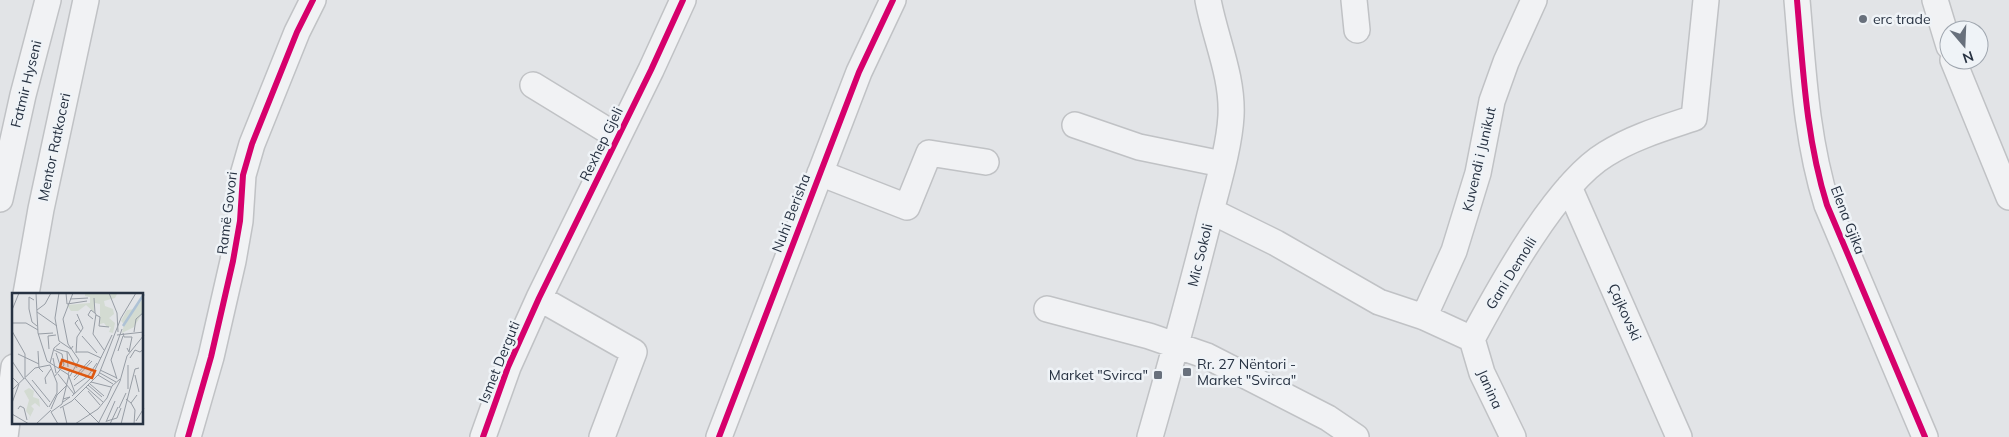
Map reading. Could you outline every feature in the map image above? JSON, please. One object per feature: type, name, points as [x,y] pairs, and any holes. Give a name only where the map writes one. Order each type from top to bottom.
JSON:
[{"type":"street","name":"Fatmir Hyseni","points":[[0,199],[22,95],[48,0]]},
{"type":"street","name":"Mentor Ratkoceri","points":[[26,293],[41,209],[86,0]]},
{"type":"street","name":"Ramë Govori","points":[[188,437],[211,357],[233,261],[240,221],[243,175],[252,144],[297,32],[313,0]]},
{"type":"street","name":"Rexhep Gjeli","points":[[540,298],[683,0]]},
{"type":"street","name":"Nuhi Berisha","points":[[719,437],[859,72],[893,0]]},
{"type":"street","name":"Mic Sokoli","points":[[1150,437],[1177,345],[1211,211],[1231,116],[1230,96],[1208,0]]},
{"type":"street","points":[[1354,0],[1357,30]]},
{"type":"street","name":"Kuvendi i Junikut","points":[[1424,317],[1454,251],[1478,174],[1492,101],[1506,62],[1534,0]]},
{"type":"street","name":"Gani Demolli","points":[[1472,339],[1531,239],[1569,187],[1585,169],[1606,154],[1635,139],[1694,118],[1706,0]]},
{"type":"street","name":"Elena Gjika","points":[[1797,0],[1815,167],[1827,205],[1925,437]]},
{"type":"street","points":[[1935,0],[1941,20]]},
{"type":"street","points":[[1957,70],[2009,197]]},
{"type":"street","name":"Rexhep Gjeli","points":[[533,86],[618,137]]},
{"type":"street","points":[[1075,125],[1139,147],[1222,164]]},
{"type":"street","name":"Nuhi Berisha","points":[[820,173],[907,207],[929,153],[986,162]]},
{"type":"street","name":"Çajkovski","points":[[1569,187],[1680,437]]},
{"type":"street","points":[[1211,211],[1276,243],[1379,302],[1424,317],[1472,339]]},
{"type":"street","points":[[540,298],[634,352],[602,437]]},
{"type":"street","name":"Ismet Derguti","points":[[483,437],[508,367],[540,298]]},
{"type":"street","points":[[1047,309],[1177,345],[1207,356],[1328,418],[1356,437]]},
{"type":"street","name":"Janina","points":[[1472,339],[1482,373],[1513,437]]},
{"type":"street","points":[[5,437],[12,382]]},
{"type":"cycle path","points":[[188,437],[211,357],[233,261],[240,221],[243,175],[252,144],[297,32],[313,0]]},
{"type":"cycle path","points":[[483,437],[508,367],[539,298],[651,70],[683,0]]},
{"type":"cycle path","points":[[719,437],[859,72],[893,0]]},
{"type":"cycle path","points":[[1797,0],[1810,129],[1814,154],[1827,205],[1925,437]]},
{"type":"place","name":"erc trade","points":[[1863,19]]},
{"type":"place","name":"Rr. 27 Nëntori - Market \"Svirca\"","points":[[1187,372]]},
{"type":"place","name":"Market \"Svirca\"","points":[[1158,375]]}]
